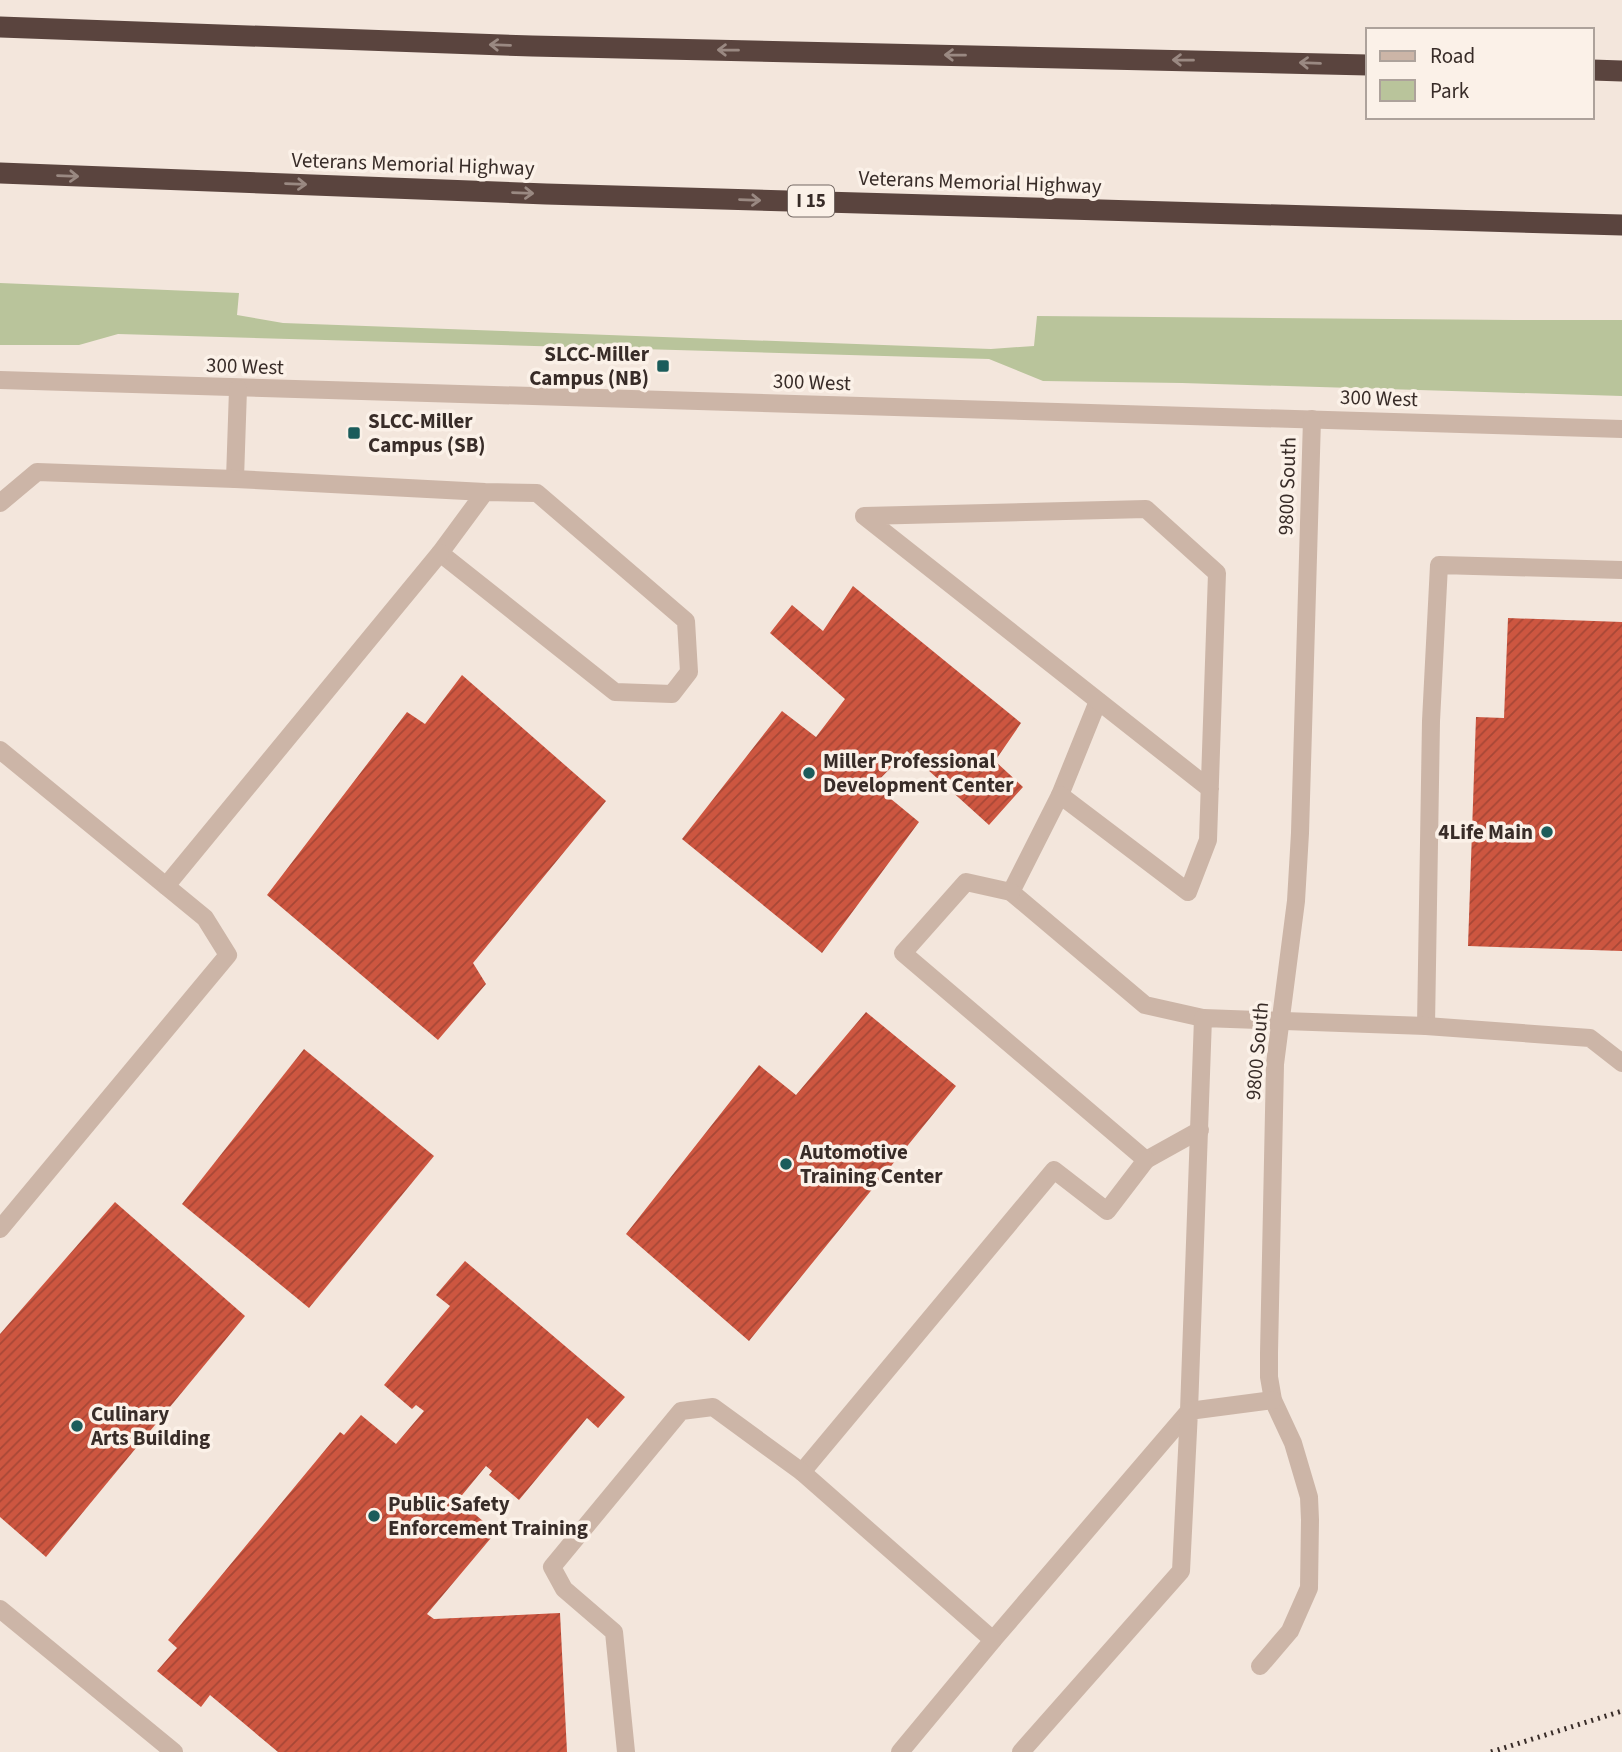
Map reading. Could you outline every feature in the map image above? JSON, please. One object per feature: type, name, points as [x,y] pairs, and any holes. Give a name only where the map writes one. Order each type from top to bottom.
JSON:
[{"type":"highway","points":[[0,27],[532,46],[1366,65]]},
{"type":"highway","points":[[1594,70],[1622,71]]},
{"type":"highway","name":"Veterans Memorial Highway","points":[[0,173],[546,194],[1622,225]]},
{"type":"street","name":"300 West","points":[[0,380],[1622,429]]},
{"type":"street","points":[[235,479],[238,388]]},
{"type":"street","name":"9800 South","points":[[1260,1666],[1290,1631],[1309,1588],[1308,1497],[1293,1443],[1273,1400],[1269,1353],[1275,1064],[1296,901],[1300,833],[1312,419]]},
{"type":"street","points":[[0,503],[37,472],[537,493],[686,621],[689,672],[672,694],[615,692],[439,553]]},
{"type":"street","points":[[166,886],[439,553],[485,492]]},
{"type":"street","points":[[1060,795],[1188,892],[1208,840],[1210,789],[1217,573],[1146,509],[864,516],[1210,789]]},
{"type":"street","points":[[1426,1026],[1438,565],[1622,570]]},
{"type":"street","points":[[1011,891],[1060,795],[1098,701]]},
{"type":"street","points":[[0,750],[205,918],[228,955],[0,1229]]},
{"type":"street","points":[[1146,1160],[903,953],[966,882],[1011,891],[1145,1005],[1203,1018],[1426,1026],[1590,1038],[1622,1063]]},
{"type":"street","points":[[1021,1752],[1181,1571],[1203,1018]]},
{"type":"street","points":[[802,1472],[1054,1170],[1107,1211],[1146,1160],[1199,1130]]},
{"type":"street","points":[[900,1752],[1189,1411],[1273,1400]]},
{"type":"street","points":[[626,1752],[614,1632],[564,1589],[552,1567],[681,1411],[713,1407],[802,1472],[993,1640]]},
{"type":"street","points":[[0,1609],[174,1752]]},
{"type":"green space","points":[[0,283],[239,293],[237,315],[283,323],[991,349],[1034,346],[1037,316],[1622,320],[1622,396],[1043,381],[989,359],[118,334],[79,345],[0,345]]},
{"type":"building","name":"Miller Professional Development Center","points":[[853,586],[1021,723],[995,761],[1023,787],[989,825],[907,751],[874,785],[919,822],[822,953],[682,839],[782,711],[816,737],[845,699],[770,633],[792,605],[823,631]]},
{"type":"building","name":"4Life Main","points":[[1508,618],[1622,622],[1622,951],[1468,946],[1476,717],[1504,718]]},
{"type":"building","points":[[462,675],[606,801],[473,963],[486,984],[438,1040],[267,895],[407,712],[425,724]]},
{"type":"building","name":"Automotive Training Center","points":[[866,1012],[956,1086],[749,1341],[626,1234],[759,1065],[796,1095]]},
{"type":"building","points":[[304,1049],[434,1156],[309,1308],[182,1204]]},
{"type":"building","name":"Culinary Arts Building","points":[[115,1202],[245,1316],[46,1557],[0,1517],[0,1334]]},
{"type":"building","name":"Public Safety Enforcement Training","points":[[465,1261],[625,1397],[598,1428],[587,1418],[519,1500],[489,1475],[492,1471],[486,1466],[458,1500],[496,1532],[427,1614],[434,1619],[560,1613],[567,1752],[278,1752],[210,1695],[201,1707],[157,1671],[177,1648],[168,1640],[340,1432],[344,1435],[361,1415],[396,1444],[424,1411],[416,1405],[412,1409],[384,1385],[450,1306],[436,1295]]},
{"type":"railway","points":[[1491,1752],[1622,1711]]},
{"type":"place","name":"SLCC-Miller Campus (NB)","points":[[663,366]]},
{"type":"place","name":"SLCC-Miller Campus (SB)","points":[[354,433]]},
{"type":"place","name":"Miller Professional Development Center","points":[[809,773]]},
{"type":"place","name":"4Life Main","points":[[1547,832]]},
{"type":"place","name":"Automotive Training Center","points":[[786,1164]]},
{"type":"place","name":"Culinary Arts Building","points":[[77,1426]]},
{"type":"place","name":"Public Safety Enforcement Training","points":[[374,1516]]}]
